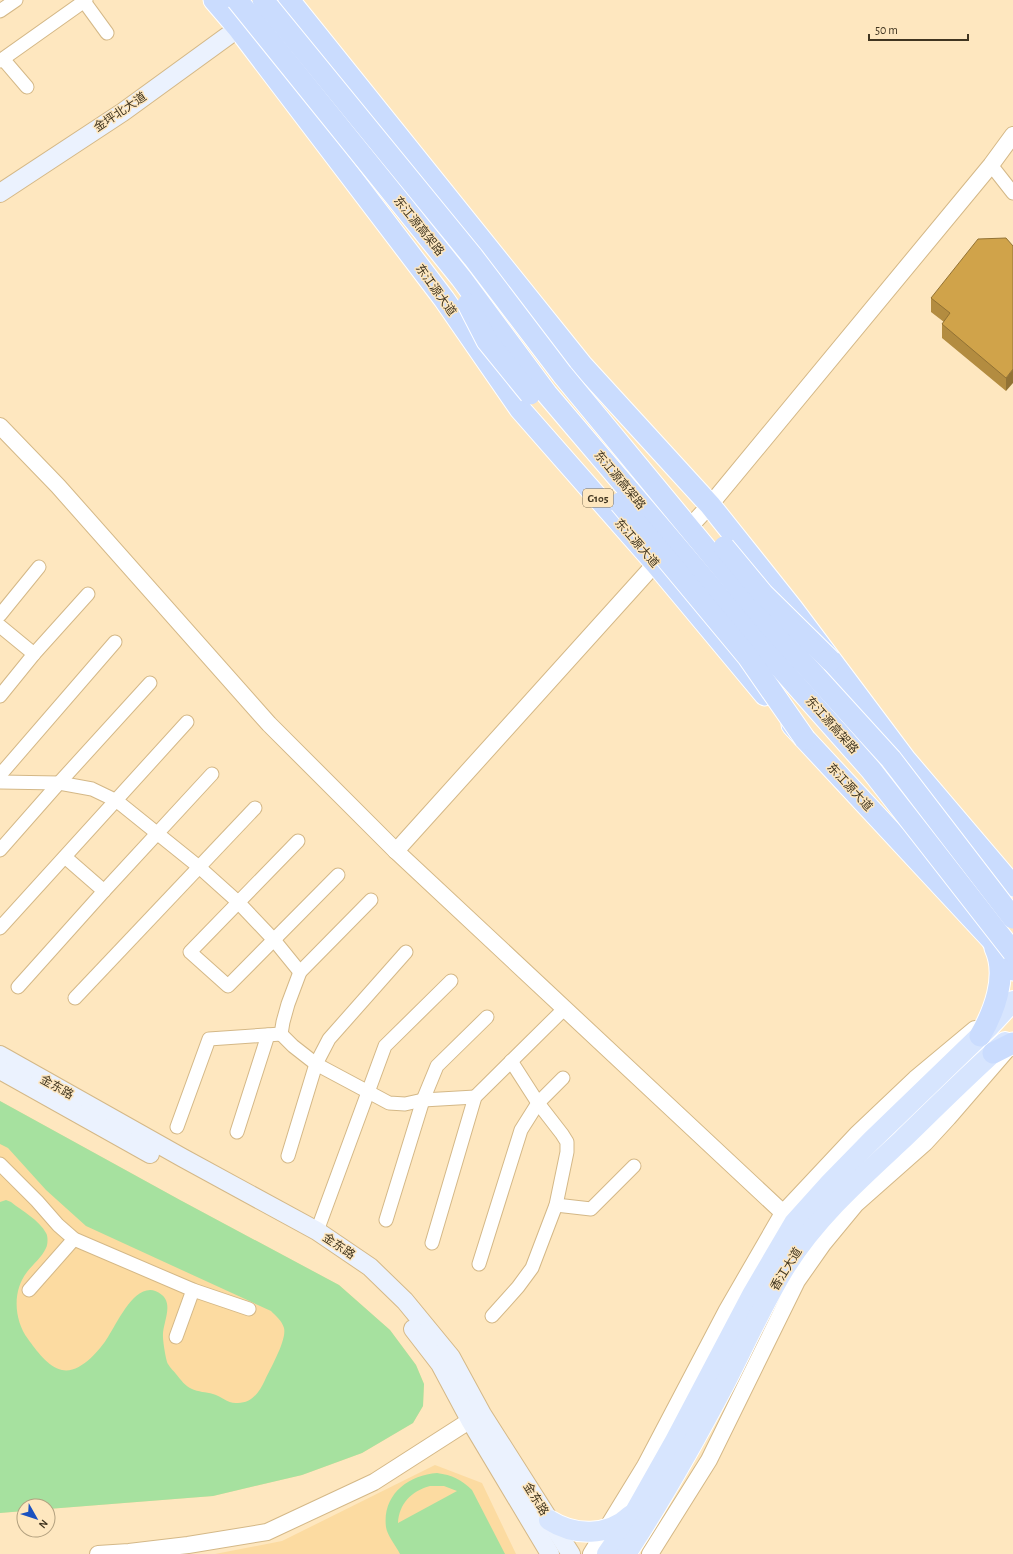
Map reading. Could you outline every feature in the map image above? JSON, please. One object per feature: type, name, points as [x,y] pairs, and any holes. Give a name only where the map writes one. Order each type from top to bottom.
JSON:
[{"type":"highway","name":"东江源大道","points":[[214,0],[238,28],[444,299],[520,409],[656,564],[763,693],[990,939],[1013,970]]},
{"type":"highway","name":"东江源高架路","points":[[237,0],[444,257],[547,394],[757,641],[871,770],[1013,952]]},
{"type":"highway","name":"东江源高架路","points":[[263,0],[473,257],[562,374],[770,626],[891,759],[1013,918]]},
{"type":"highway","points":[[289,0],[582,365],[710,505],[792,608],[905,759],[1013,886]]},
{"type":"highway","points":[[444,257],[486,341],[748,657],[805,739]]},
{"type":"highway","points":[[473,257],[536,321],[763,594],[831,661]]},
{"type":"highway","points":[[980,1036],[996,1000],[1000,973],[999,960],[990,939]]},
{"type":"main road","name":"金坪北大道","points":[[0,193],[123,112],[277,0]]},
{"type":"main road","points":[[607,1554],[636,1509],[675,1441],[753,1293],[789,1218],[830,1183],[871,1141],[980,1036],[1013,1001]]},
{"type":"main road","name":"香江大道","points":[[626,1554],[689,1450],[783,1272],[808,1235],[845,1193],[1009,1044]]},
{"type":"main road","name":"金东路","points":[[0,1055],[183,1158],[317,1231],[370,1267],[405,1301],[451,1357],[476,1418],[547,1550]]},
{"type":"main road","name":"金东路","points":[[0,1070],[172,1166],[314,1242],[364,1277],[397,1308],[440,1364],[571,1554]]},
{"type":"main road","points":[[549,1520],[557,1525],[577,1531],[598,1531],[619,1524],[636,1509]]},
{"type":"street","points":[[0,11],[16,0]]},
{"type":"street","points":[[27,87],[1,60],[85,0],[107,33]]},
{"type":"street","points":[[396,851],[710,505],[991,165],[1013,135]]},
{"type":"street","points":[[991,165],[1013,193]]},
{"type":"street","points":[[0,426],[58,486],[269,724],[396,851],[789,1218]]},
{"type":"street","points":[[0,614],[39,568]]},
{"type":"street","points":[[0,696],[34,654],[88,594]]},
{"type":"street","points":[[0,626],[34,654]]},
{"type":"street","points":[[0,775],[115,642]]},
{"type":"street","points":[[0,850],[150,683]]},
{"type":"street","points":[[0,928],[188,722]]},
{"type":"street","points":[[18,987],[212,774]]},
{"type":"street","points":[[0,782],[59,783],[92,789],[117,801],[199,867],[238,902],[274,940],[300,972]]},
{"type":"street","points":[[75,998],[255,808]]},
{"type":"street","points":[[298,841],[190,952],[228,986],[338,875]]},
{"type":"street","points":[[65,857],[104,891]]},
{"type":"street","points":[[281,1034],[288,1004],[300,972],[371,900]]},
{"type":"street","points":[[288,1156],[316,1064],[329,1039],[406,952]]},
{"type":"street","points":[[317,1231],[385,1046],[451,981]]},
{"type":"street","points":[[591,1554],[645,1466],[727,1310],[789,1218],[858,1133],[916,1079],[1013,997]]},
{"type":"street","points":[[432,1243],[475,1097],[564,1009]]},
{"type":"street","points":[[386,1220],[423,1100],[437,1066],[487,1017]]},
{"type":"street","points":[[177,1127],[209,1039],[281,1034],[293,1046],[316,1064],[389,1103],[405,1104],[423,1100],[475,1097]]},
{"type":"street","points":[[237,1132],[268,1035]]},
{"type":"street","points":[[650,1554],[709,1460],[797,1281],[823,1244],[856,1204],[925,1143],[948,1118],[1009,1044]]},
{"type":"street","points":[[492,1316],[518,1287],[532,1268],[556,1205],[567,1152],[567,1142],[538,1103],[511,1061]]},
{"type":"street","points":[[479,1264],[521,1130],[538,1103],[562,1078]]},
{"type":"street","points":[[0,1164],[37,1200],[58,1225],[74,1239],[193,1290],[249,1309]]},
{"type":"street","points":[[556,1205],[591,1209],[634,1166]]},
{"type":"street","points":[[29,1290],[74,1239]]},
{"type":"street","points":[[176,1337],[193,1290]]},
{"type":"street","points":[[98,1554],[129,1553],[267,1532],[374,1482],[476,1418]]},
{"type":"shaded area","points":[[0,1101],[339,1285],[390,1330],[416,1365],[424,1384],[423,1406],[413,1423],[362,1453],[302,1475],[213,1496],[56,1508],[56,1498],[16,1498],[16,1512],[0,1513]]},
{"type":"shaded area","points":[[435,1465],[482,1483],[516,1554],[215,1554],[282,1541]]},
{"type":"green space","points":[[0,1101],[339,1285],[390,1330],[416,1365],[424,1384],[423,1406],[413,1423],[362,1453],[302,1475],[213,1496],[56,1508],[56,1498],[16,1498],[16,1512],[0,1513],[0,1202],[6,1200],[11,1202],[35,1220],[47,1234],[46,1248],[22,1280],[17,1297],[17,1306],[20,1323],[28,1339],[47,1362],[57,1368],[69,1370],[82,1365],[89,1360],[104,1342],[130,1303],[145,1291],[153,1290],[162,1295],[167,1304],[167,1315],[163,1337],[166,1359],[170,1367],[183,1383],[190,1388],[216,1395],[230,1402],[241,1403],[254,1397],[263,1385],[278,1354],[283,1340],[284,1328],[279,1319],[271,1311],[86,1226],[46,1190],[8,1148],[0,1144]]},
{"type":"green space","points":[[437,1473],[447,1475],[464,1483],[472,1490],[505,1554],[400,1554],[386,1527],[388,1505],[399,1489],[416,1478]],"holes":[[[430,1486],[444,1486],[457,1491],[398,1523],[401,1510],[407,1499],[423,1488]]]},
{"type":"building","points":[[1006,238],[1013,246],[1013,369],[1006,378],[942,324],[950,313],[931,298],[978,239]]}]
